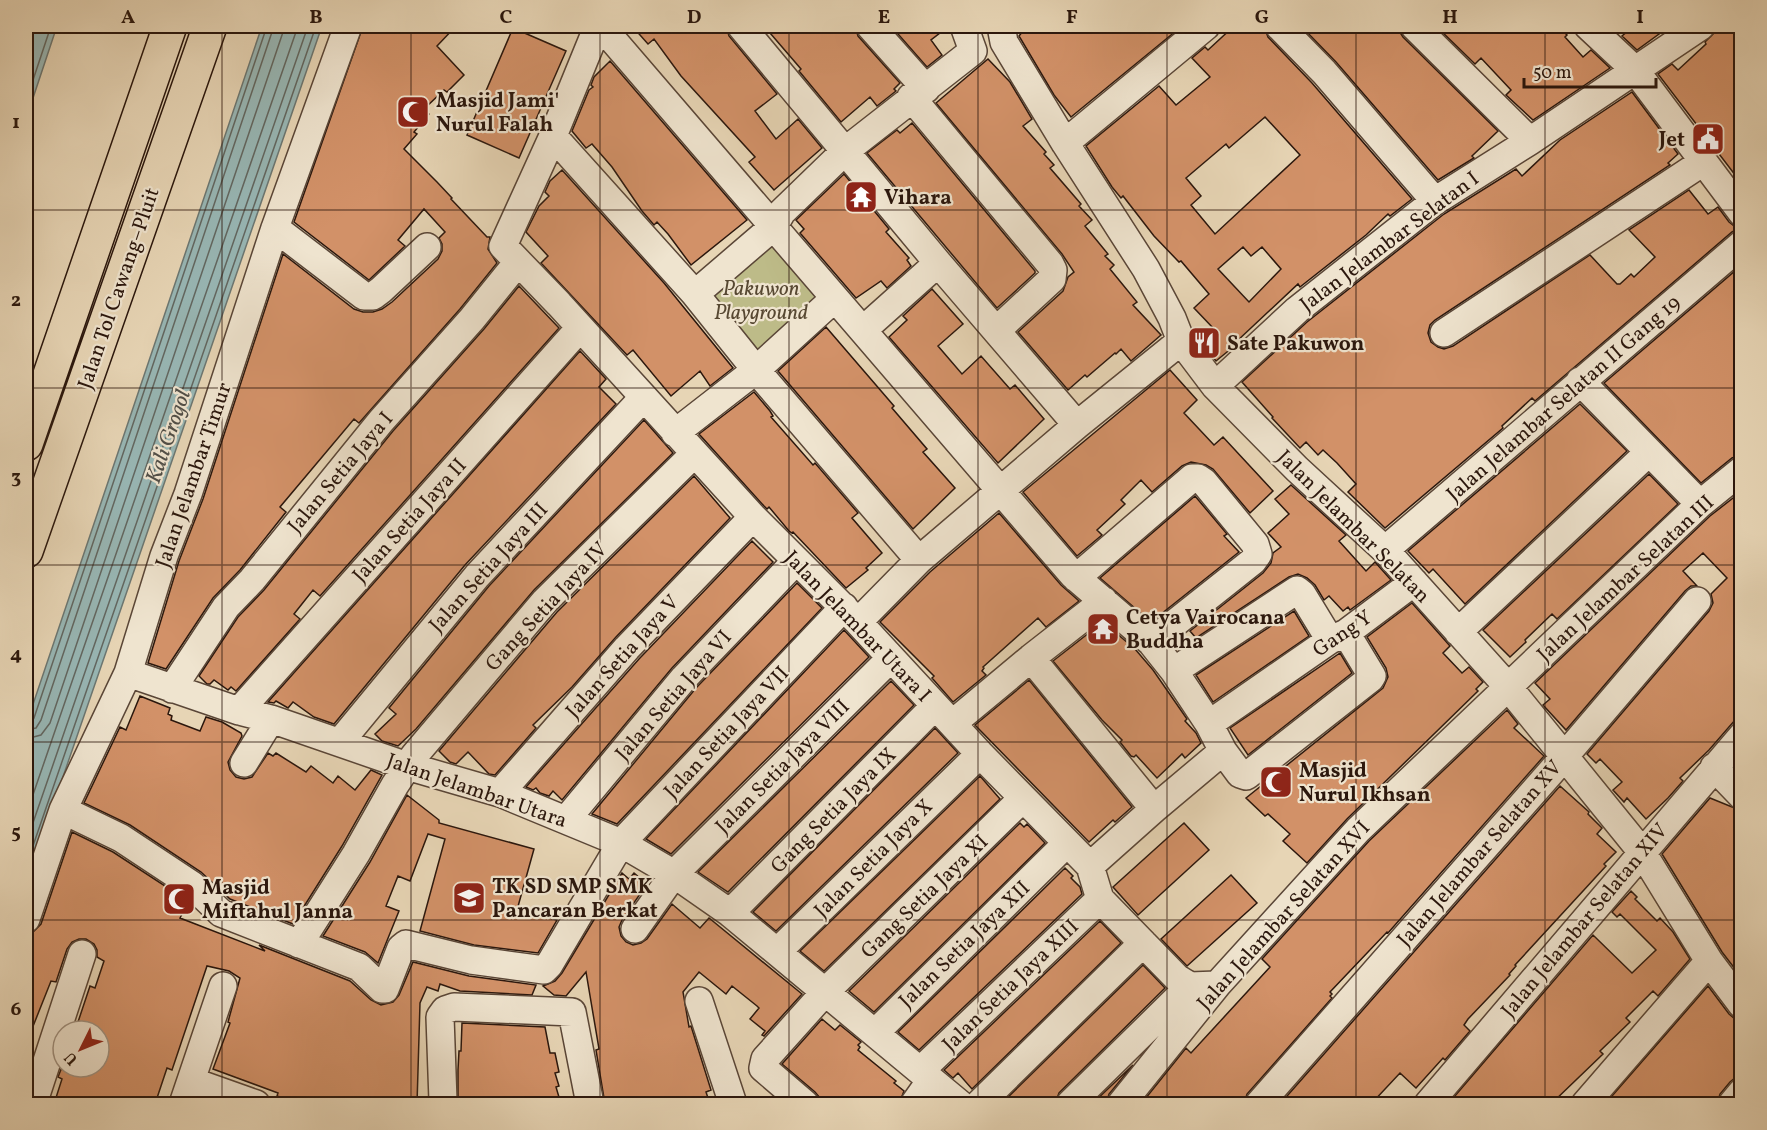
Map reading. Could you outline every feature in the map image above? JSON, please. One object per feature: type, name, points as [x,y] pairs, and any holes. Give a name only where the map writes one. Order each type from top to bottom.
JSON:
[{"type":"highway","points":[[157,26],[155,40],[158,58]]},
{"type":"highway","name":"Jalan Tol Cawang–Pluit","points":[[26,444],[170,26]]},
{"type":"highway","name":"Jalan Tol Cawang–Pluit","points":[[26,551],[210,26]]},
{"type":"street","name":"Jalan Jelambar Timur","points":[[26,919],[63,810],[128,673],[161,566],[188,494],[275,228],[348,26]]},
{"type":"street","points":[[599,26],[1076,578],[1151,642],[1174,671],[1209,724],[1223,751],[1240,774],[1246,776],[1372,676],[1297,590],[1174,671]]},
{"type":"street","name":"Jalan Setia Jaya I","points":[[172,689],[226,607],[252,580],[381,421],[472,319],[511,254],[553,136],[599,26]]},
{"type":"street","points":[[741,26],[1077,426]]},
{"type":"street","points":[[870,26],[1053,270],[1052,279],[997,330]]},
{"type":"street","points":[[695,294],[773,227],[782,212],[845,151],[973,51],[964,26]]},
{"type":"street","points":[[1065,143],[1206,26]]},
{"type":"street","points":[[1279,26],[1324,72],[1435,201]]},
{"type":"street","points":[[1414,26],[1530,141]]},
{"type":"street","points":[[1588,26],[1635,70],[1740,209]]},
{"type":"street","name":"Jalan Jelambar Selatan I","points":[[1215,386],[1297,310],[1435,201],[1530,141],[1701,26]]},
{"type":"street","name":"Jalan Jelambar Selatan","points":[[1010,31],[1065,143],[1146,270],[1172,318],[1181,341],[1215,386],[1297,469],[1385,550],[1509,688],[1642,852],[1709,961],[1742,1005]]},
{"type":"street","points":[[553,136],[695,294],[756,370],[919,560]]},
{"type":"street","points":[[1444,333],[1703,162]]},
{"type":"street","points":[[275,228],[364,296],[373,296],[381,291],[427,247]]},
{"type":"street","name":"Jalan Jelambar Selatan II Gang 19","points":[[1385,550],[1742,244]]},
{"type":"street","name":"Jalan Jelambar Utara I","points":[[511,254],[694,454],[790,567],[891,658],[944,715],[974,760],[1022,799],[1060,850],[1090,866]]},
{"type":"street","points":[[863,330],[938,263]]},
{"type":"street","points":[[675,433],[756,370],[835,298]]},
{"type":"street","name":"Jalan Setia Jaya II","points":[[239,711],[579,329]]},
{"type":"street","name":"Jalan Setia Jaya VII","points":[[299,944],[359,967],[384,989],[401,948],[406,944],[471,960],[543,970],[549,965],[621,843],[845,617],[919,560],[1181,341]]},
{"type":"street","points":[[1580,381],[1700,504]]},
{"type":"street","name":"Jalan Setia Jaya III","points":[[340,742],[477,576],[643,398]]},
{"type":"street","points":[[1458,632],[1648,453]]},
{"type":"street","name":"Gang Setia Jaya IV","points":[[299,944],[356,854],[407,766],[545,601],[694,454]]},
{"type":"street","name":"Jalan Jelambar Selatan III","points":[[1509,688],[1700,504],[1742,470]]},
{"type":"street","points":[[1076,578],[1192,478],[1198,478],[1204,482],[1255,544],[1258,554],[1253,561],[1151,642]]},
{"type":"street","name":"Jalan Setia Jaya V","points":[[500,793],[627,648],[751,519]]},
{"type":"street","name":"Jalan Setia Jaya VI","points":[[566,820],[684,678],[790,567]]},
{"type":"street","name":"Gang Y","points":[[1209,724],[1414,582]]},
{"type":"street","name":"Gang Setia Jaya IX","points":[[730,913],[944,715],[1031,658],[1104,601]]},
{"type":"street","name":"Jalan Jelambar Selatan XV","points":[[1259,1104],[1697,601]]},
{"type":"street","name":"Jalan Setia Jaya VIII","points":[[635,929],[674,874],[891,658]]},
{"type":"street","points":[[1031,658],[1154,809]]},
{"type":"street","name":"Jalan Jelambar Utara","points":[[128,673],[407,766],[500,793],[621,843],[674,874],[730,913],[960,1104]]},
{"type":"street","name":"Jalan Jelambar Selatan XVI","points":[[1121,1104],[1217,985],[1358,830],[1509,688]]},
{"type":"street","points":[[244,763],[271,719]]},
{"type":"street","name":"Jalan Jelambar Selatan XIV","points":[[1428,1104],[1742,736]]},
{"type":"street","points":[[1217,985],[1190,986],[1177,978],[1100,899],[1090,866],[1223,751]]},
{"type":"street","name":"Jalan Setia Jaya X","points":[[778,951],[974,760]]},
{"type":"street","points":[[1714,767],[1742,796]]},
{"type":"street","name":"Gang Setia Jaya XI","points":[[801,1104],[763,1068],[765,1059],[825,992],[1022,799]]},
{"type":"street","points":[[63,810],[121,838],[192,885],[221,913],[299,944]]},
{"type":"street","name":"Jalan Setia Jaya XII","points":[[875,1033],[1060,850]]},
{"type":"street","name":"Jalan Setia Jaya XIII","points":[[914,1104],[926,1075],[1100,899]]},
{"type":"street","points":[[979,1104],[1143,943]]},
{"type":"street","points":[[33,1104],[82,954]]},
{"type":"street","points":[[1586,1104],[1709,961]]},
{"type":"street","points":[[223,986],[187,1093],[256,1104]]},
{"type":"street","points":[[1070,1104],[1190,986]]},
{"type":"street","points":[[699,1001],[733,1104]]},
{"type":"street","points":[[443,1101],[440,1017],[445,1010],[454,1007],[572,1012],[590,1104]]},
{"type":"street","points":[[1732,1104],[1742,1092]]},
{"type":"green space","name":"Pakuwon Playground","points":[[773,227],[835,298],[756,370],[695,294]]},
{"type":"water","points":[[26,26],[57,26],[26,119]]},
{"type":"water","name":"Kali Grogol","points":[[262,26],[322,26],[26,884],[26,725]]},
{"type":"building","points":[[363,26],[456,26],[437,46],[464,75],[447,92],[444,90],[424,109],[429,114],[414,132],[417,134],[404,149],[487,237],[490,237],[488,249],[497,263],[460,309],[359,423],[354,419],[280,507],[286,512],[240,570],[213,598],[166,669],[148,663],[179,561],[203,499],[283,254],[354,309],[373,312],[392,302],[438,259],[442,251],[439,238],[445,232],[424,209],[398,240],[405,246],[369,280],[294,222]]},
{"type":"building","points":[[632,26],[726,26],[729,36],[777,94],[755,111],[776,139],[798,119],[822,148],[774,190],[749,162],[755,157],[681,76],[654,39],[648,44]]},
{"type":"building","points":[[764,26],[855,26],[858,36],[900,83],[894,89],[896,91],[877,106],[870,97],[841,122],[799,71],[801,69]]},
{"type":"building","points":[[891,26],[949,26],[931,40],[942,55],[927,67]]},
{"type":"building","points":[[1027,26],[1182,26],[1071,117],[1054,95],[1019,36]]},
{"type":"building","points":[[1234,26],[1264,26],[1268,37],[1312,83],[1412,199],[1390,216],[1388,214],[1366,235],[1300,287],[1298,284],[1236,342],[1238,343],[1216,361],[1201,341],[1214,329],[1194,308],[1209,294],[1181,261],[1179,262],[1154,236],[1123,196],[1121,198],[1086,146],[1159,86],[1176,105],[1210,77],[1192,58],[1205,47],[1208,50]],"holes":[[[1265,117],[1300,155],[1215,234],[1191,205],[1201,196],[1186,178],[1226,144],[1229,148]],[[1243,247],[1251,256],[1262,247],[1281,269],[1249,302],[1218,269]]]},
{"type":"building","points":[[1301,26],[1396,26],[1403,37],[1498,131],[1472,156],[1474,158],[1438,180],[1336,62]]},
{"type":"building","points":[[1436,26],[1558,26],[1583,57],[1591,50],[1610,68],[1533,120],[1506,95],[1511,90],[1481,58],[1475,64]]},
{"type":"building","points":[[1634,26],[1670,26],[1637,50],[1622,36]]},
{"type":"building","points":[[1721,26],[1742,26],[1742,184],[1658,74],[1672,64],[1678,70],[1706,44],[1705,42]]},
{"type":"building","points":[[513,28],[566,51],[519,158],[467,135]]},
{"type":"building","points":[[988,59],[1010,82],[1032,119],[1023,126],[1046,152],[1044,154],[1054,165],[1050,168],[1092,220],[1085,226],[1108,254],[1105,256],[1114,265],[1110,269],[1137,302],[1133,305],[1161,335],[1131,361],[1121,349],[1068,390],[1018,332],[1063,291],[1068,277],[1074,272],[1062,254],[936,103]]},
{"type":"building","points":[[610,61],[747,220],[691,265],[668,234],[657,222],[654,225],[642,211],[612,167],[592,144],[586,148],[572,131],[589,90],[593,87],[591,85],[594,77]]},
{"type":"building","points":[[1632,92],[1678,154],[1668,163],[1670,165],[1435,320],[1430,325],[1428,333],[1431,342],[1444,349],[1453,346],[1590,255],[1617,284],[1631,274],[1634,277],[1655,257],[1629,230],[1689,190],[1708,214],[1718,207],[1729,222],[1738,229],[1535,401],[1532,398],[1502,426],[1503,428],[1385,528],[1348,492],[1356,484],[1337,463],[1323,450],[1318,455],[1306,442],[1300,448],[1242,382],[1307,322],[1444,214],[1516,169],[1522,176],[1560,140]]},
{"type":"building","points":[[912,123],[1035,271],[997,308],[867,153],[897,130],[900,133]]},
{"type":"building","points":[[562,170],[664,283],[733,368],[710,386],[700,371],[671,396],[633,350],[627,355],[541,263],[548,256],[526,232],[539,206],[549,196],[545,192],[550,181]]},
{"type":"building","points":[[844,174],[889,229],[886,232],[909,258],[907,260],[911,266],[887,288],[881,281],[856,298],[800,233],[804,229],[796,220]]},
{"type":"building","points":[[1742,265],[1742,455],[1732,458],[1701,483],[1604,383]]},
{"type":"building","points":[[519,286],[559,328],[320,596],[313,590],[294,614],[300,619],[236,691],[231,687],[228,690],[214,680],[207,684],[199,676],[238,617],[264,590],[393,431]]},
{"type":"building","points":[[932,289],[963,324],[938,346],[962,374],[981,356],[1010,389],[1015,385],[1044,419],[998,463],[889,337],[907,320],[903,316]]},
{"type":"building","points":[[826,327],[894,406],[892,408],[927,449],[923,452],[955,488],[913,529],[778,371]]},
{"type":"building","points":[[580,351],[606,379],[599,387],[616,404],[465,565],[334,724],[314,717],[293,702],[288,708],[276,701],[268,702]]},
{"type":"building","points":[[1170,370],[1197,400],[1184,413],[1214,445],[1223,437],[1273,491],[1250,513],[1213,469],[1191,462],[1182,466],[1152,492],[1141,480],[1121,500],[1125,504],[1097,530],[1102,535],[1077,556],[1023,492]]},
{"type":"building","points":[[754,392],[770,411],[773,416],[771,417],[858,513],[852,518],[882,553],[866,568],[868,570],[846,588],[793,532],[789,531],[769,507],[767,509],[764,506],[699,434]]},
{"type":"building","points":[[1580,404],[1627,451],[1465,604],[1433,569],[1429,573],[1408,551]]},
{"type":"building","points":[[644,420],[673,453],[534,590],[416,729],[398,746],[382,741],[375,734],[396,714],[389,708],[489,586]]},
{"type":"building","points":[[1649,474],[1678,504],[1557,619],[1552,614],[1510,657],[1483,630]]},
{"type":"building","points":[[694,476],[730,518],[616,637],[572,687],[533,725],[536,728],[495,775],[489,774],[468,752],[456,764],[450,762],[439,751],[557,612]]},
{"type":"building","points":[[1291,485],[1346,535],[1339,541],[1366,571],[1375,562],[1391,580],[1350,610],[1348,607],[1343,611],[1329,596],[1324,600],[1315,585],[1298,574],[1289,577],[1196,638],[1190,631],[1263,573],[1271,563],[1273,553],[1281,547],[1268,533],[1289,514],[1275,499]]},
{"type":"building","points":[[1742,491],[1742,712],[1709,750],[1680,778],[1683,781],[1668,798],[1646,819],[1627,798],[1624,802],[1613,790],[1622,782],[1600,759],[1596,763],[1587,754],[1709,611],[1713,603],[1711,594],[1727,578],[1703,553],[1683,571],[1697,586],[1691,586],[1685,591],[1566,730],[1543,705],[1550,699],[1535,683],[1710,516]]},
{"type":"building","points":[[1195,496],[1227,534],[1224,536],[1239,552],[1151,622],[1100,578]]},
{"type":"building","points":[[999,513],[1061,585],[1079,601],[1046,627],[1038,618],[983,667],[982,671],[986,675],[953,702],[932,678],[934,676],[880,622],[930,572]]},
{"type":"building","points":[[752,541],[773,562],[672,668],[562,800],[553,791],[549,796],[540,793],[536,788],[533,790],[526,787],[639,659]]},
{"type":"building","points":[[797,583],[822,608],[617,824],[592,814],[696,688]]},
{"type":"building","points":[[1412,603],[1450,646],[1443,653],[1462,673],[1469,667],[1483,682],[1476,689],[1478,691],[1347,819],[1307,863],[1283,841],[1290,834],[1268,814],[1265,816],[1246,798],[1383,688],[1388,677],[1386,668],[1367,637]]},
{"type":"building","points":[[1294,611],[1309,636],[1213,702],[1196,675]]},
{"type":"building","points":[[1103,622],[1135,649],[1153,670],[1201,743],[1185,758],[1182,754],[1157,778],[1136,755],[1131,756],[1120,742],[1122,740],[1102,720],[1053,661]]},
{"type":"building","points":[[844,630],[869,657],[671,854],[646,839]]},
{"type":"building","points":[[1340,653],[1352,673],[1248,755],[1230,728]]},
{"type":"building","points":[[1029,680],[1132,807],[1115,822],[1113,820],[1089,842],[975,725]]},
{"type":"building","points":[[891,681],[914,705],[728,892],[698,872]]},
{"type":"building","points":[[140,696],[170,708],[168,714],[172,716],[171,720],[200,731],[206,717],[222,722],[241,733],[242,736],[228,762],[230,770],[236,777],[244,779],[252,777],[268,753],[273,756],[276,753],[306,772],[311,766],[333,783],[338,776],[355,790],[371,770],[382,775],[342,846],[293,924],[230,899],[201,872],[130,825],[84,803],[120,727],[126,730]]},
{"type":"building","points":[[1507,710],[1518,724],[1514,728],[1544,756],[1388,933],[1330,992],[1332,998],[1247,1094],[1244,1104],[1141,1104],[1186,1048],[1191,1053],[1270,967],[1262,959],[1369,841]]},
{"type":"building","points":[[935,728],[958,753],[776,931],[753,912]]},
{"type":"building","points":[[980,776],[1000,799],[824,971],[800,951]]},
{"type":"building","points":[[1560,786],[1589,812],[1588,814],[1602,828],[1597,834],[1616,852],[1604,864],[1606,866],[1515,965],[1510,975],[1468,1019],[1464,1025],[1470,1031],[1445,1060],[1443,1058],[1416,1088],[1400,1073],[1371,1104],[1280,1104]]},
{"type":"building","points":[[407,795],[439,820],[439,823],[534,849],[517,910],[557,920],[538,953],[474,945],[420,931],[445,839],[428,834],[410,881],[398,876],[386,906],[399,911],[378,963],[365,952],[323,936],[370,862]]},
{"type":"building","points":[[1710,798],[1742,811],[1742,978],[1722,952],[1662,854]]},
{"type":"building","points":[[1020,823],[1024,827],[1027,824],[1045,843],[874,1012],[849,991]]},
{"type":"building","points":[[1184,823],[1209,850],[1138,915],[1113,887]]},
{"type":"building","points":[[72,832],[113,852],[182,897],[188,903],[180,918],[265,951],[259,945],[350,981],[371,1000],[381,1005],[393,1002],[399,995],[413,962],[469,976],[536,985],[532,995],[460,991],[440,984],[438,991],[427,987],[420,1003],[417,1104],[321,1104],[303,1098],[301,1104],[213,1069],[230,1023],[228,1022],[240,978],[229,971],[207,966],[172,1070],[167,1068],[155,1104],[54,1104],[62,1079],[111,1079],[111,1019],[79,1019],[90,986],[95,988],[104,961],[97,957],[94,944],[86,939],[79,939],[72,942],[67,949],[56,982],[51,981],[26,1044],[26,950],[32,933],[41,924]]},
{"type":"building","points":[[1065,868],[1073,876],[1071,878],[1080,887],[1082,894],[919,1050],[898,1032]]},
{"type":"building","points":[[622,873],[629,879],[634,873],[647,884],[619,927],[621,936],[626,942],[633,945],[647,939],[672,904],[700,928],[709,918],[802,994],[764,1036],[762,1035],[765,1031],[750,1019],[759,1008],[757,1006],[732,986],[726,994],[699,972],[683,992],[689,1027],[691,1026],[711,1090],[706,1092],[710,1104],[605,1104],[596,1050],[599,1049],[586,972],[566,996],[554,995],[543,986],[555,981],[562,973]]},
{"type":"building","points":[[1231,875],[1257,903],[1187,966],[1161,939]]},
{"type":"building","points":[[1631,891],[1637,897],[1635,899],[1657,921],[1660,918],[1673,932],[1690,959],[1658,996],[1653,991],[1626,1018],[1630,1022],[1600,1051],[1603,1054],[1551,1104],[1448,1104],[1593,935],[1632,973],[1656,950],[1620,914],[1617,917],[1612,912]]},
{"type":"building","points":[[1100,921],[1121,943],[972,1089],[958,1073],[953,1078],[944,1070]]},
{"type":"building","points":[[1143,965],[1165,988],[1059,1093],[1055,1104],[1001,1104]]},
{"type":"building","points":[[1708,986],[1729,1014],[1735,1019],[1742,1020],[1736,1028],[1742,1033],[1742,1077],[1736,1077],[1730,1082],[1720,1094],[1717,1104],[1605,1104]]},
{"type":"building","points":[[822,1019],[835,1030],[840,1025],[861,1042],[858,1050],[896,1081],[894,1083],[904,1091],[899,1104],[820,1104],[820,1098],[815,1092],[782,1064]]},
{"type":"building","points":[[462,1023],[545,1027],[550,1053],[555,1053],[559,1072],[555,1073],[561,1104],[458,1104]]},
{"type":"building","points":[[1133,1065],[1109,1094],[1106,1104],[1092,1104]]},
{"type":"place","name":"Masjid Jami' Nurul Falah","points":[[413,112]]},
{"type":"place","name":"Jet","points":[[1708,139]]},
{"type":"place","name":"Vihara","points":[[861,197]]},
{"type":"place","name":"Sate Pakuwon","points":[[1204,343]]},
{"type":"place","name":"Cetya Vairocana Buddha","points":[[1103,629]]},
{"type":"place","name":"Masjid Nurul Ikhsan","points":[[1276,782]]},
{"type":"place","name":"TK SD SMP SMK Pancaran Berkat","points":[[469,898]]},
{"type":"place","name":"Masjid Miftahul Janna","points":[[179,899]]}]
